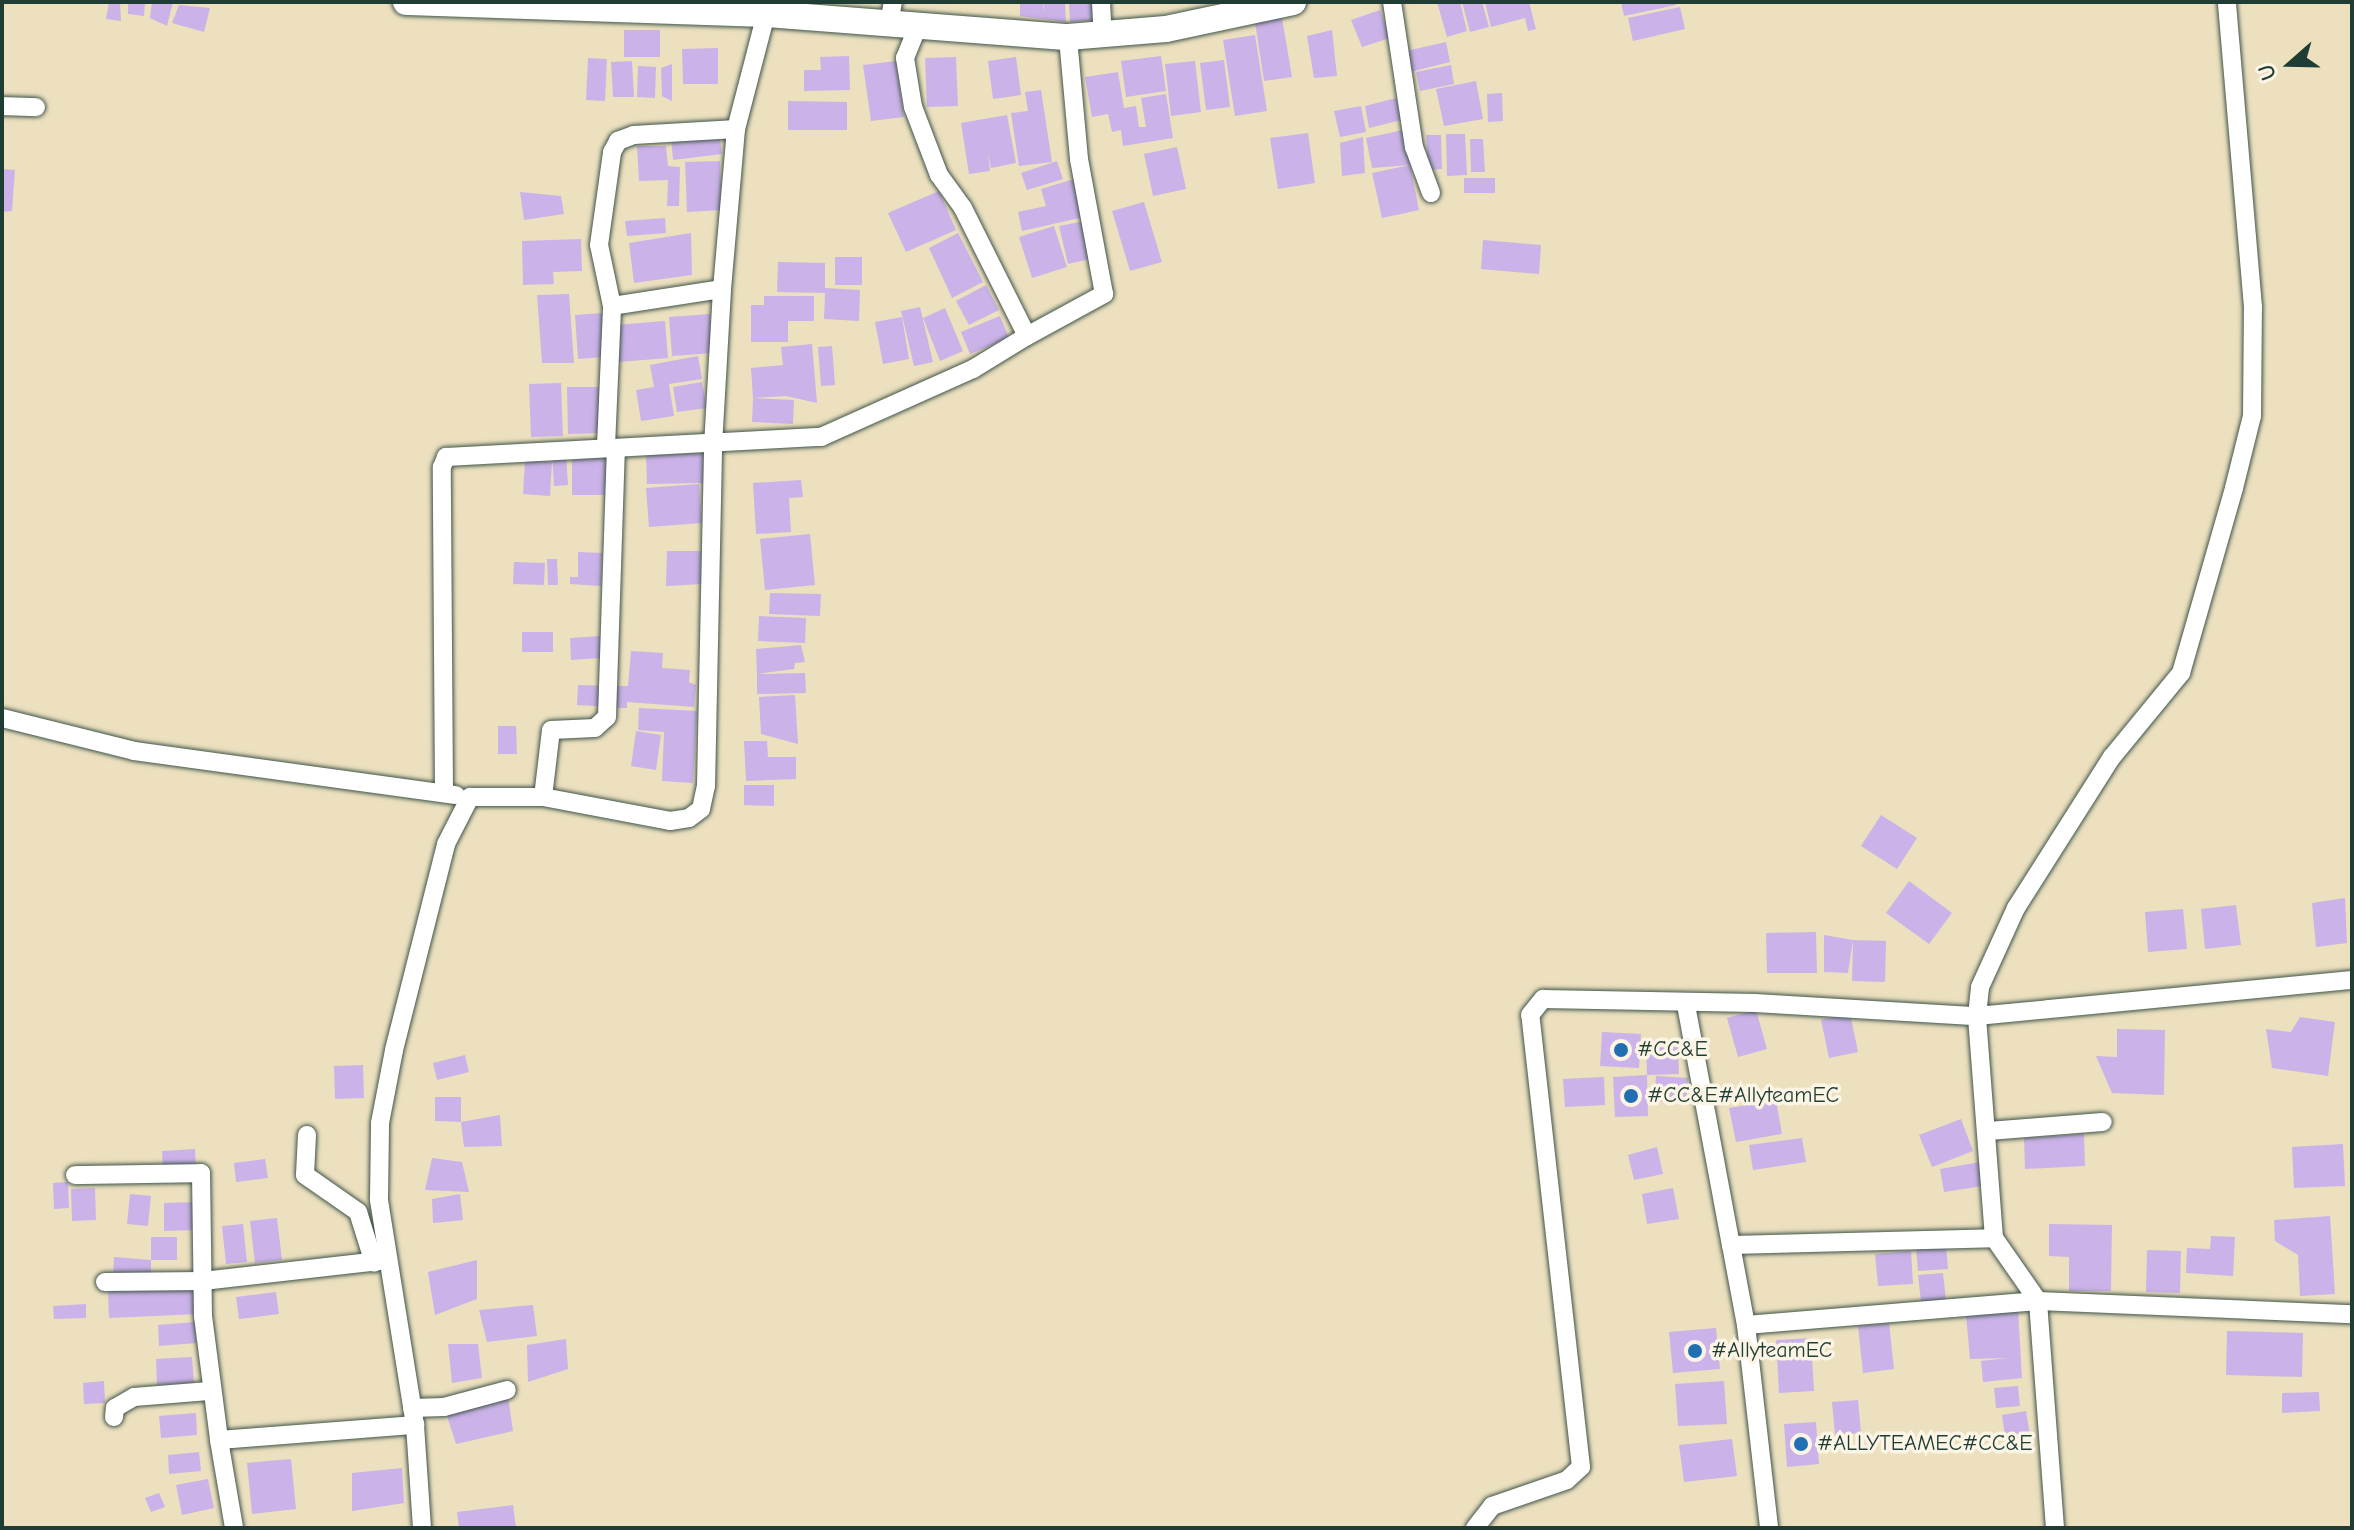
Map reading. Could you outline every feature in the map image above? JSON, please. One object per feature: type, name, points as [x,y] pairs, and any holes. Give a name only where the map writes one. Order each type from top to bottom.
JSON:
[{"type":"street","points":[[406,2],[891,13],[917,28],[1068,37],[1179,27],[1293,2]]},
{"type":"street","points":[[1101,2],[1103,35]]},
{"type":"street","points":[[1392,2],[1414,147],[1431,193]]},
{"type":"street","points":[[2055,1528],[2038,1301],[1994,1238],[1977,1016],[1980,987],[2016,908],[2112,757],[2181,673],[2252,416],[2248,212],[2227,2]]},
{"type":"street","points":[[2,718],[134,751],[470,797],[543,797],[670,821],[689,818],[701,809],[706,786],[713,446],[722,289],[736,129],[767,8]]},
{"type":"street","points":[[917,28],[905,58],[913,107],[939,175],[963,208],[1027,336]]},
{"type":"street","points":[[444,792],[442,467],[446,457],[611,447],[792,442],[848,428],[973,369],[1104,294],[1079,159],[1068,37]]},
{"type":"street","points":[[2,106],[36,107]]},
{"type":"street","points":[[543,797],[551,730],[595,728],[607,717],[612,306],[599,245],[618,141],[634,135],[736,129]]},
{"type":"street","points":[[612,306],[722,289]]},
{"type":"street","points":[[422,1528],[414,1416],[381,1262],[378,1158],[386,1088],[446,844],[470,797]]},
{"type":"street","points":[[1475,1528],[1492,1506],[1567,1480],[1581,1467],[1530,1015],[1535,1005],[1553,996],[1686,1005],[1977,1016],[2352,980]]},
{"type":"street","points":[[1686,1005],[1746,1325],[1769,1528]]},
{"type":"street","points":[[1988,1131],[2103,1122]]},
{"type":"street","points":[[307,1135],[305,1175],[358,1212],[381,1262]]},
{"type":"street","points":[[75,1175],[201,1173],[209,1391],[234,1528]]},
{"type":"street","points":[[1731,1245],[1994,1238]]},
{"type":"street","points":[[105,1282],[203,1281],[381,1262]]},
{"type":"street","points":[[1746,1325],[2038,1301],[2352,1314]]},
{"type":"street","points":[[219,1440],[414,1416],[507,1390]]},
{"type":"street","points":[[114,1417],[115,1408],[134,1397],[209,1391]]},
{"type":"building","points":[[109,2],[120,2],[121,21],[106,19]]},
{"type":"building","points":[[128,2],[145,2],[144,16],[128,14]]},
{"type":"building","points":[[152,2],[173,2],[167,26],[150,18]]},
{"type":"building","points":[[1020,2],[1043,2],[1043,13],[1044,2],[1065,2],[1066,22],[1020,16]]},
{"type":"building","points":[[1069,2],[1097,2],[1098,20],[1070,22]]},
{"type":"building","points":[[1437,2],[1460,2],[1467,31],[1447,37]]},
{"type":"building","points":[[1462,2],[1482,2],[1489,27],[1470,32]]},
{"type":"building","points":[[1485,2],[1529,2],[1536,29],[1528,31],[1525,18],[1491,27]]},
{"type":"building","points":[[1621,2],[1676,2],[1676,5],[1624,16]]},
{"type":"building","points":[[179,5],[210,8],[204,32],[172,23]]},
{"type":"building","points":[[1680,7],[1685,29],[1633,41],[1628,18]]},
{"type":"building","points":[[1380,10],[1390,38],[1362,47],[1351,20]]},
{"type":"building","points":[[1282,18],[1292,77],[1264,81],[1255,22]]},
{"type":"building","points":[[624,30],[660,30],[660,57],[624,57]]},
{"type":"building","points":[[1332,30],[1337,76],[1314,78],[1307,36]]},
{"type":"building","points":[[1255,35],[1267,111],[1235,116],[1223,40]]},
{"type":"building","points":[[1446,42],[1450,62],[1410,72],[1406,51]]},
{"type":"building","points":[[718,48],[718,84],[683,84],[682,49]]},
{"type":"building","points":[[849,56],[850,90],[804,91],[804,70],[821,70],[820,57]]},
{"type":"building","points":[[1161,56],[1166,91],[1126,97],[1121,61]]},
{"type":"building","points":[[956,57],[958,106],[927,107],[925,58]]},
{"type":"building","points":[[1016,57],[1021,95],[993,99],[988,61]]},
{"type":"building","points":[[588,58],[607,59],[605,101],[586,100]]},
{"type":"building","points":[[1224,60],[1230,107],[1206,110],[1200,63]]},
{"type":"building","points":[[632,61],[634,97],[613,97],[611,62]]},
{"type":"building","points":[[896,61],[904,117],[871,121],[863,65]]},
{"type":"building","points":[[1195,61],[1201,112],[1171,116],[1165,64]]},
{"type":"building","points":[[672,64],[672,101],[662,96],[661,68]]},
{"type":"building","points":[[1451,65],[1454,84],[1420,91],[1416,72]]},
{"type":"building","points":[[638,66],[656,67],[655,98],[637,97]]},
{"type":"building","points":[[1118,72],[1124,108],[1136,106],[1139,127],[1146,127],[1141,98],[1166,94],[1173,138],[1123,146],[1121,130],[1112,132],[1108,114],[1092,117],[1085,77]]},
{"type":"building","points":[[1476,81],[1483,119],[1444,126],[1436,89]]},
{"type":"building","points":[[1041,90],[1052,162],[1019,166],[1011,113],[1028,111],[1025,92]]},
{"type":"building","points":[[1502,93],[1503,121],[1488,122],[1487,94]]},
{"type":"building","points":[[1396,98],[1401,120],[1369,128],[1365,106]]},
{"type":"building","points":[[788,101],[847,102],[847,130],[788,130]]},
{"type":"building","points":[[1361,106],[1366,132],[1340,137],[1334,111]]},
{"type":"building","points":[[1007,115],[1016,163],[991,168],[988,153],[990,171],[969,174],[961,123]]},
{"type":"building","points":[[1403,130],[1410,165],[1372,168],[1366,138]]},
{"type":"building","points":[[719,132],[722,154],[673,160],[671,137]]},
{"type":"building","points":[[1308,133],[1315,183],[1278,189],[1270,138]]},
{"type":"building","points":[[1446,134],[1465,134],[1467,175],[1447,176]]},
{"type":"building","points":[[1426,135],[1441,135],[1442,169],[1428,170]]},
{"type":"building","points":[[1363,137],[1365,173],[1342,176],[1340,143]]},
{"type":"building","points":[[1470,139],[1483,139],[1485,172],[1471,172]]},
{"type":"building","points":[[637,146],[666,146],[668,166],[680,167],[679,206],[667,206],[668,180],[639,181]]},
{"type":"building","points":[[1177,147],[1186,189],[1153,196],[1144,154]]},
{"type":"building","points":[[720,161],[722,210],[687,212],[685,162]]},
{"type":"building","points":[[1057,161],[1063,179],[1027,190],[1021,173]]},
{"type":"building","points":[[1410,165],[1419,210],[1382,218],[1372,173]]},
{"type":"building","points":[[2,169],[15,170],[12,211],[2,212]]},
{"type":"building","points":[[1464,178],[1495,178],[1495,193],[1464,193]]},
{"type":"building","points":[[1074,179],[1084,217],[1022,231],[1018,212],[1046,206],[1041,189]]},
{"type":"building","points":[[939,191],[956,230],[906,252],[888,213]]},
{"type":"building","points":[[520,192],[561,196],[564,214],[524,220]]},
{"type":"building","points":[[1144,202],[1162,262],[1130,271],[1112,211]]},
{"type":"building","points":[[665,218],[666,233],[627,236],[625,221]]},
{"type":"building","points":[[1085,221],[1094,258],[1068,264],[1059,226]]},
{"type":"building","points":[[1054,226],[1067,267],[1032,278],[1019,237]]},
{"type":"building","points":[[691,233],[692,275],[634,283],[629,243]]},
{"type":"building","points":[[958,233],[983,282],[952,298],[929,248]]},
{"type":"building","points":[[581,239],[582,271],[553,272],[554,284],[523,285],[522,241]]},
{"type":"building","points":[[1483,240],[1541,245],[1539,274],[1481,269]]},
{"type":"building","points":[[835,257],[862,257],[862,285],[835,285]]},
{"type":"building","points":[[778,262],[825,263],[825,288],[860,290],[859,321],[824,319],[825,293],[777,292]]},
{"type":"building","points":[[986,285],[999,310],[969,325],[956,301]]},
{"type":"building","points":[[569,294],[574,363],[542,363],[537,295]]},
{"type":"building","points":[[764,296],[814,296],[814,321],[788,321],[788,342],[751,342],[751,305],[764,305]]},
{"type":"building","points":[[920,307],[933,362],[914,366],[901,311]]},
{"type":"building","points":[[945,308],[963,351],[940,361],[923,318]]},
{"type":"building","points":[[603,313],[604,357],[578,359],[575,315]]},
{"type":"building","points":[[710,314],[713,353],[672,356],[669,317]]},
{"type":"building","points":[[1000,316],[1009,338],[970,354],[961,332]]},
{"type":"building","points":[[902,317],[909,359],[883,364],[875,322]]},
{"type":"building","points":[[665,321],[668,358],[619,362],[616,325]]},
{"type":"building","points":[[812,344],[817,403],[786,396],[753,398],[751,368],[783,365],[781,347]]},
{"type":"building","points":[[832,346],[835,385],[821,386],[818,347]]},
{"type":"building","points":[[698,356],[702,379],[669,384],[674,416],[641,421],[636,390],[654,387],[650,365]]},
{"type":"building","points":[[702,382],[707,408],[677,412],[673,387]]},
{"type":"building","points":[[561,383],[563,436],[531,437],[529,384]]},
{"type":"building","points":[[567,387],[600,387],[601,433],[568,434]]},
{"type":"building","points":[[753,398],[794,400],[793,424],[752,422]]},
{"type":"building","points":[[566,453],[568,485],[554,486],[552,454]]},
{"type":"building","points":[[572,453],[606,453],[607,495],[572,495]]},
{"type":"building","points":[[703,453],[705,483],[647,484],[646,455]]},
{"type":"building","points":[[525,460],[552,462],[550,496],[523,494]]},
{"type":"building","points":[[801,480],[803,497],[789,498],[791,532],[756,534],[753,483]]},
{"type":"building","points":[[699,484],[702,523],[649,527],[646,488]]},
{"type":"building","points":[[810,534],[815,585],[765,590],[760,539]]},
{"type":"building","points":[[667,551],[703,551],[702,584],[666,586]]},
{"type":"building","points":[[578,552],[602,553],[601,586],[570,584],[570,577],[578,577]]},
{"type":"building","points":[[547,559],[557,559],[558,585],[548,585]]},
{"type":"building","points":[[514,562],[545,563],[544,585],[513,584]]},
{"type":"building","points":[[770,593],[821,594],[820,616],[769,614]]},
{"type":"building","points":[[759,616],[806,618],[805,643],[758,641]]},
{"type":"building","points":[[522,632],[553,632],[553,652],[522,652]]},
{"type":"building","points":[[600,636],[601,658],[571,660],[570,638]]},
{"type":"building","points":[[801,645],[805,662],[795,663],[794,669],[757,674],[756,649]]},
{"type":"building","points":[[631,651],[663,653],[662,668],[690,670],[689,682],[696,685],[694,707],[627,702],[627,708],[614,708],[615,686],[628,686]]},
{"type":"building","points":[[805,673],[806,693],[757,694],[757,674]]},
{"type":"building","points":[[578,685],[612,686],[611,707],[577,705]]},
{"type":"building","points":[[795,695],[798,744],[761,734],[759,697]]},
{"type":"building","points":[[639,708],[697,711],[693,783],[662,781],[664,732],[638,730]]},
{"type":"building","points":[[498,726],[516,726],[517,754],[498,754]]},
{"type":"building","points":[[636,731],[661,735],[656,770],[631,766]]},
{"type":"building","points":[[744,741],[767,741],[768,757],[796,757],[796,779],[746,781]]},
{"type":"building","points":[[744,785],[774,785],[774,806],[744,805]]},
{"type":"building","points":[[1881,815],[1917,838],[1897,869],[1861,846]]},
{"type":"building","points":[[1909,881],[1952,913],[1929,944],[1886,913]]},
{"type":"building","points":[[2345,898],[2347,943],[2316,947],[2312,903]]},
{"type":"building","points":[[2236,905],[2241,945],[2205,949],[2201,909]]},
{"type":"building","points":[[2183,909],[2187,949],[2148,952],[2145,912]]},
{"type":"building","points":[[1816,932],[1817,973],[1767,973],[1766,933]]},
{"type":"building","points":[[1824,935],[1853,940],[1848,973],[1824,972]]},
{"type":"building","points":[[1853,940],[1886,941],[1885,982],[1852,981]]},
{"type":"building","points":[[1756,1010],[1767,1049],[1738,1057],[1727,1018]]},
{"type":"building","points":[[1850,1013],[1858,1052],[1829,1058],[1821,1020]]},
{"type":"building","points":[[2300,1017],[2335,1022],[2328,1076],[2272,1068],[2266,1029],[2291,1032]]},
{"type":"building","points":[[2117,1029],[2165,1030],[2164,1095],[2112,1093],[2096,1056],[2117,1057]]},
{"type":"building","name":"#CC&E","points":[[1602,1032],[1641,1034],[1639,1068],[1600,1066]]},
{"type":"building","points":[[1678,1047],[1679,1074],[1647,1075],[1646,1048]]},
{"type":"building","points":[[465,1055],[469,1072],[437,1080],[433,1063]]},
{"type":"building","points":[[363,1065],[364,1098],[335,1099],[334,1066]]},
{"type":"building","name":"#CC&E#AllyteamEC","points":[[1647,1075],[1648,1116],[1615,1117],[1613,1077]]},
{"type":"building","points":[[1656,1076],[1688,1078],[1686,1103],[1654,1101]]},
{"type":"building","points":[[1604,1077],[1605,1105],[1565,1107],[1563,1079]]},
{"type":"building","points":[[435,1097],[461,1097],[461,1122],[435,1121]]},
{"type":"building","points":[[1776,1100],[1782,1134],[1736,1142],[1729,1108]]},
{"type":"building","points":[[500,1115],[502,1146],[464,1147],[461,1122]]},
{"type":"building","points":[[1961,1119],[1973,1151],[1932,1167],[1919,1135]]},
{"type":"building","points":[[2084,1134],[2085,1166],[2025,1169],[2024,1138]]},
{"type":"building","points":[[1802,1138],[1806,1162],[1753,1170],[1749,1145]]},
{"type":"building","points":[[2343,1144],[2345,1186],[2294,1188],[2292,1147]]},
{"type":"building","points":[[1657,1147],[1663,1174],[1634,1180],[1628,1155]]},
{"type":"building","points":[[195,1149],[196,1169],[163,1170],[162,1151]]},
{"type":"building","points":[[432,1158],[462,1162],[469,1192],[425,1190]]},
{"type":"building","points":[[265,1159],[268,1178],[236,1182],[234,1163]]},
{"type":"building","points":[[1980,1162],[1983,1186],[1944,1192],[1940,1169]]},
{"type":"building","points":[[68,1182],[69,1208],[54,1209],[53,1183]]},
{"type":"building","points":[[95,1188],[96,1220],[72,1221],[71,1189]]},
{"type":"building","points":[[1673,1188],[1679,1219],[1647,1224],[1642,1194]]},
{"type":"building","points":[[130,1194],[151,1196],[148,1226],[127,1224]]},
{"type":"building","points":[[460,1194],[463,1220],[433,1223],[432,1199]]},
{"type":"building","points":[[196,1202],[197,1230],[164,1231],[164,1203]]},
{"type":"building","points":[[2330,1216],[2335,1294],[2300,1296],[2298,1255],[2275,1241],[2274,1220]]},
{"type":"building","points":[[277,1218],[282,1260],[255,1263],[250,1221]]},
{"type":"building","points":[[243,1224],[247,1262],[226,1264],[222,1226]]},
{"type":"building","points":[[2049,1224],[2112,1225],[2111,1291],[2069,1291],[2069,1257],[2049,1256]]},
{"type":"building","points":[[2211,1236],[2235,1237],[2233,1276],[2186,1273],[2187,1248],[2210,1249]]},
{"type":"building","points":[[151,1237],[177,1237],[177,1260],[151,1260]]},
{"type":"building","points":[[1946,1246],[1948,1269],[1918,1271],[1916,1248]]},
{"type":"building","points":[[2147,1250],[2181,1251],[2180,1293],[2146,1292]]},
{"type":"building","points":[[1911,1251],[1913,1284],[1878,1286],[1875,1254]]},
{"type":"building","points":[[114,1257],[151,1260],[151,1279],[113,1276]]},
{"type":"building","points":[[477,1260],[477,1299],[435,1315],[428,1272]]},
{"type":"building","points":[[1943,1273],[1946,1300],[1921,1302],[1918,1275]]},
{"type":"building","points":[[199,1288],[200,1314],[109,1318],[108,1291]]},
{"type":"building","points":[[276,1292],[279,1314],[239,1319],[236,1297]]},
{"type":"building","points":[[86,1304],[86,1318],[54,1319],[53,1306]]},
{"type":"building","points":[[533,1305],[537,1336],[487,1342],[479,1310]]},
{"type":"building","points":[[2018,1310],[2022,1378],[1983,1382],[1981,1361],[2008,1358],[1970,1359],[1966,1315]]},
{"type":"building","points":[[195,1322],[196,1343],[159,1346],[158,1325]]},
{"type":"building","points":[[1889,1323],[1894,1369],[1863,1373],[1858,1326]]},
{"type":"building","name":"#AllyteamEC","points":[[1716,1328],[1720,1369],[1673,1373],[1669,1332]]},
{"type":"building","points":[[2227,1331],[2303,1333],[2302,1377],[2226,1375]]},
{"type":"building","points":[[1811,1338],[1814,1391],[1779,1393],[1776,1340]]},
{"type":"building","points":[[566,1339],[568,1369],[528,1382],[527,1345]]},
{"type":"building","points":[[448,1344],[478,1344],[482,1378],[452,1383]]},
{"type":"building","points":[[192,1357],[194,1383],[157,1385],[156,1359]]},
{"type":"building","points":[[104,1381],[105,1403],[84,1404],[83,1383]]},
{"type":"building","points":[[1724,1381],[1727,1424],[1678,1426],[1675,1384]]},
{"type":"building","points":[[2018,1386],[2020,1406],[1996,1408],[1994,1388]]},
{"type":"building","points":[[507,1390],[513,1431],[456,1444],[444,1407]]},
{"type":"building","points":[[2319,1392],[2320,1411],[2282,1413],[2282,1393]]},
{"type":"building","points":[[1858,1400],[1861,1433],[1835,1435],[1832,1402]]},
{"type":"building","points":[[2026,1411],[2032,1447],[2007,1451],[2002,1415]]},
{"type":"building","points":[[196,1413],[197,1435],[161,1438],[159,1416]]},
{"type":"building","name":"#ALLYTEAMEC#CC&E","points":[[1816,1422],[1819,1464],[1787,1467],[1784,1424]]},
{"type":"building","points":[[1732,1439],[1737,1476],[1684,1482],[1679,1445]]},
{"type":"building","points":[[199,1452],[201,1471],[169,1474],[168,1455]]},
{"type":"building","points":[[291,1459],[296,1509],[252,1514],[247,1463]]},
{"type":"building","points":[[402,1468],[404,1503],[352,1511],[352,1473]]},
{"type":"building","points":[[208,1479],[214,1508],[182,1515],[176,1485]]},
{"type":"building","points":[[159,1493],[165,1507],[151,1512],[145,1498]]},
{"type":"building","points":[[513,1505],[516,1528],[459,1528],[457,1512]]},
{"type":"place","name":"#CC&E","points":[[1621,1050]]},
{"type":"place","name":"#CC&E#AllyteamEC","points":[[1631,1096]]},
{"type":"place","name":"#AllyteamEC","points":[[1695,1351]]},
{"type":"place","name":"#ALLYTEAMEC#CC&E","points":[[1801,1444]]}]
